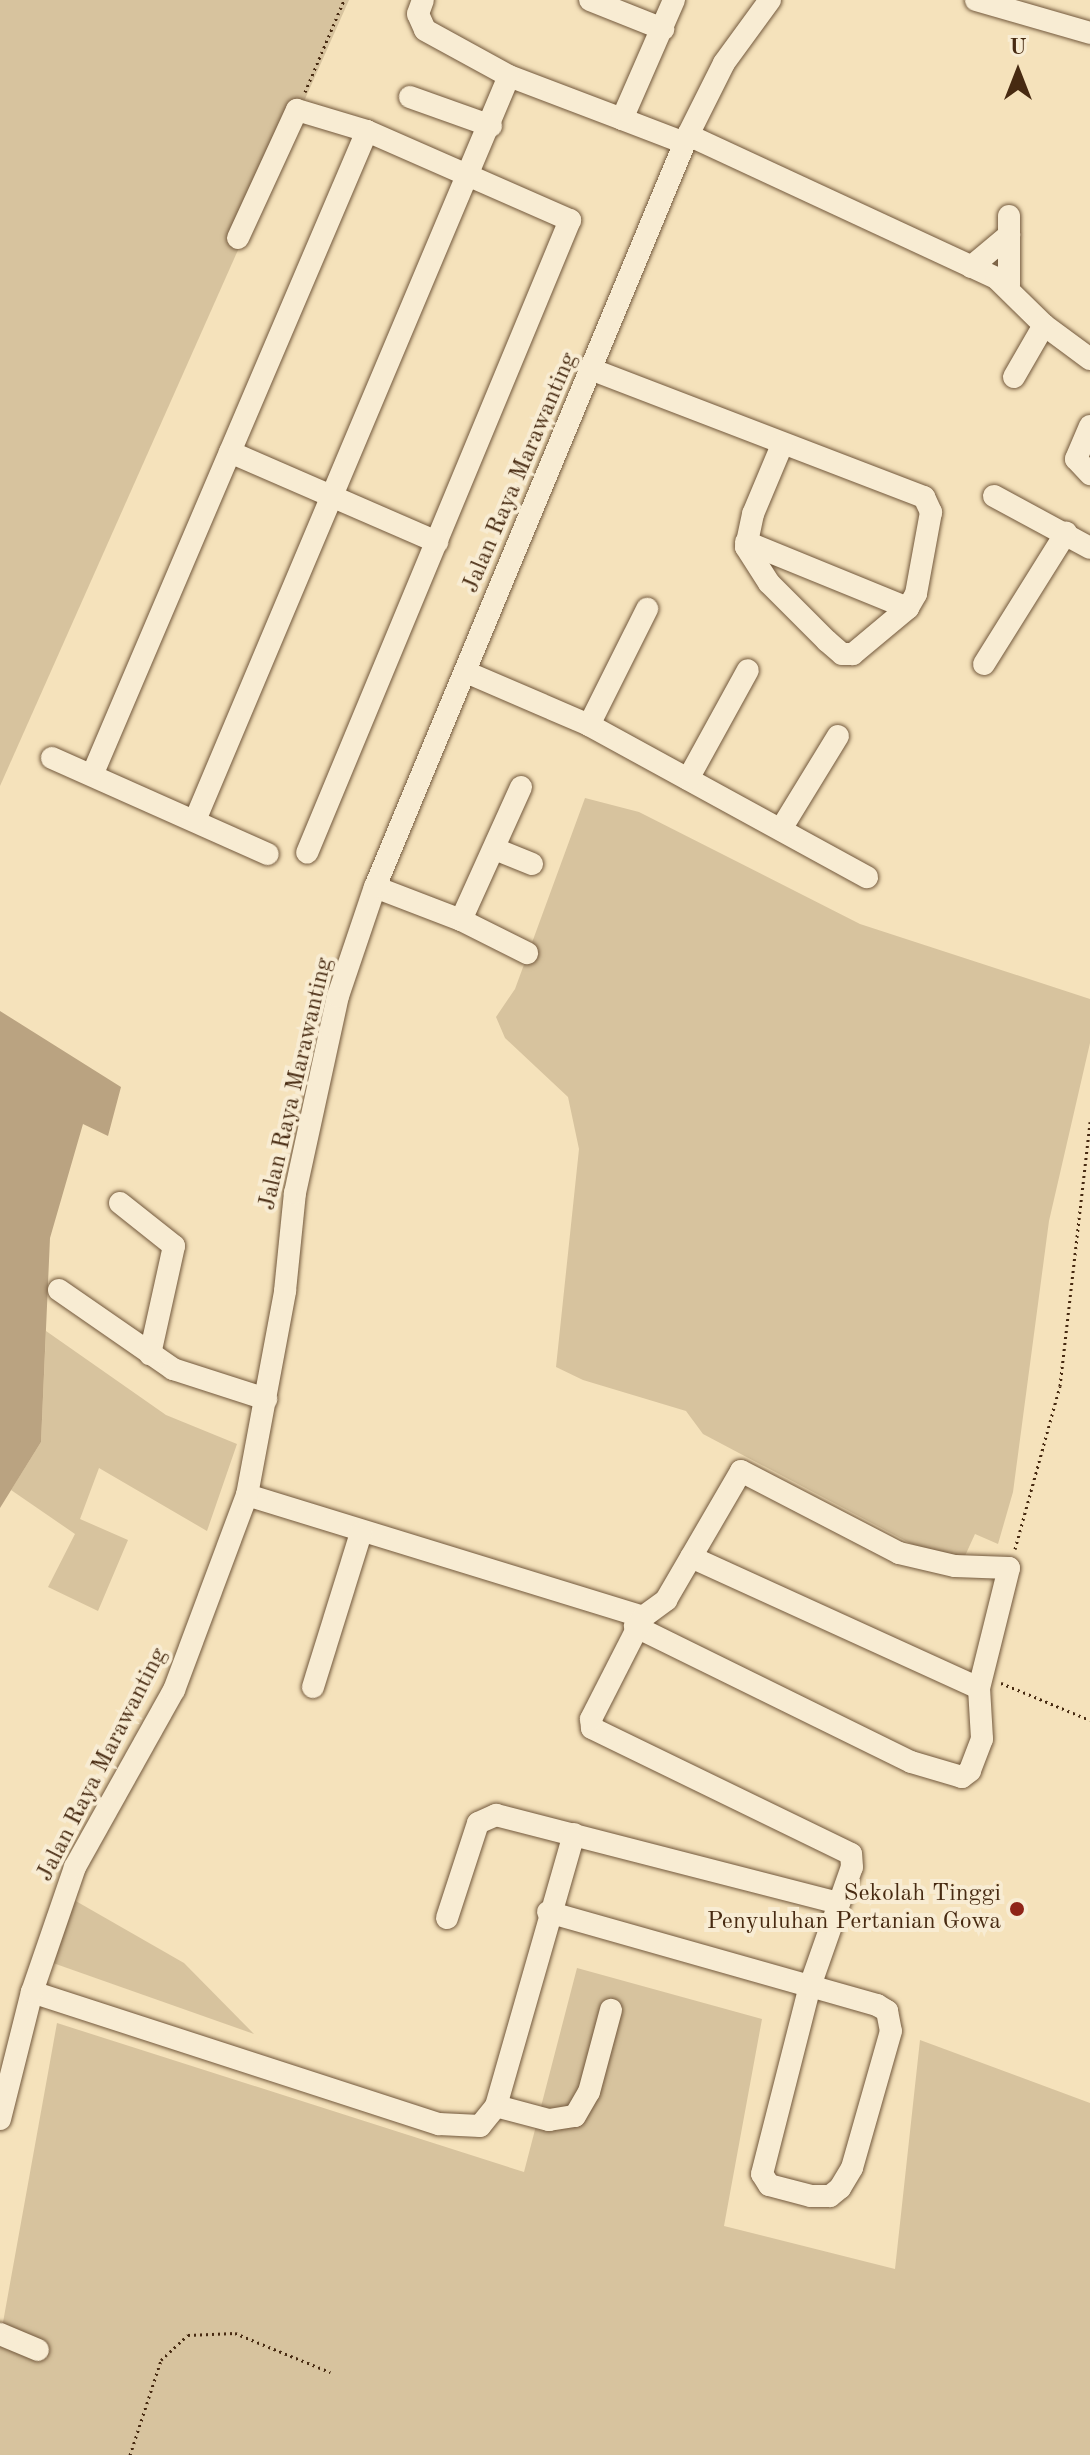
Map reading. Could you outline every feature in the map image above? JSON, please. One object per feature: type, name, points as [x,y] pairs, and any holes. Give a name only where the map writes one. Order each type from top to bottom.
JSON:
[{"type":"street","points":[[423,0],[418,14],[425,30],[509,76],[622,119],[686,139],[1009,285],[1044,325],[1090,359]]},
{"type":"street","points":[[590,0],[663,29]]},
{"type":"street","points":[[622,119],[674,0]]},
{"type":"street","name":"Jalan Raya Marawanting","points":[[0,2119],[32,1992],[75,1867],[174,1690],[247,1495],[266,1399],[295,1193],[338,996],[375,887],[593,370],[686,139],[724,63],[770,0]]},
{"type":"street","points":[[976,0],[1040,9],[1090,33]]},
{"type":"street","points":[[196,818],[491,126],[509,76]]},
{"type":"street","points":[[410,97],[491,126]]},
{"type":"street","points":[[238,238],[297,110],[367,131],[470,173],[566,214],[570,222],[307,853]]},
{"type":"street","points":[[93,773],[367,131]]},
{"type":"street","points":[[971,267],[1009,226],[1009,285]]},
{"type":"street","points":[[1014,377],[1044,325]]},
{"type":"street","points":[[593,370],[782,445],[918,493],[928,502],[922,579],[908,608],[862,650],[842,654],[769,583],[746,542],[782,445]]},
{"type":"street","points":[[1090,426],[1076,459],[1090,474]]},
{"type":"street","points":[[230,452],[332,499],[437,542]]},
{"type":"street","points":[[994,496],[1090,548]]},
{"type":"street","points":[[984,664],[1066,533]]},
{"type":"street","points":[[746,542],[908,608]]},
{"type":"street","points":[[589,725],[647,609]]},
{"type":"street","points":[[688,779],[748,670]]},
{"type":"street","points":[[466,672],[589,725],[764,825],[781,829],[867,877]]},
{"type":"street","points":[[781,829],[838,736]]},
{"type":"street","points":[[52,758],[196,818],[268,854]]},
{"type":"street","points":[[461,920],[521,787]]},
{"type":"street","points":[[495,849],[532,864]]},
{"type":"street","points":[[375,887],[461,920],[527,953]]},
{"type":"street","points":[[120,1203],[174,1246],[150,1354]]},
{"type":"street","points":[[59,1290],[182,1374],[266,1399]]},
{"type":"street","points":[[247,1495],[639,1622],[886,1751],[955,1778],[970,1771],[979,1748],[980,1682],[1009,1568],[955,1566],[899,1553],[744,1470],[735,1475],[666,1600],[639,1622],[592,1728],[842,1845],[851,1854],[852,1867],[836,1902],[810,1986],[762,2178],[769,2185],[823,2197],[836,2192],[852,2168],[892,2022],[877,2005],[810,1986],[548,1912]]},
{"type":"street","points":[[313,1687],[361,1533]]},
{"type":"street","points":[[691,1557],[980,1682]]},
{"type":"street","points":[[447,1918],[482,1819],[510,1817],[836,1902]]},
{"type":"street","points":[[32,1992],[456,2128],[480,2126],[496,2106],[548,1912],[574,1834]]},
{"type":"street","points":[[496,2106],[549,2120],[575,2116],[589,2092],[611,2010]]},
{"type":"street","points":[[0,2334],[38,2350]]},
{"type":"path","points":[[297,110],[344,0]]},
{"type":"path","points":[[1009,1568],[1060,1386],[1090,1122]]},
{"type":"path","points":[[980,1682],[1090,1720]]},
{"type":"path","points":[[130,2455],[161,2360],[188,2335],[235,2333],[330,2372]]},
{"type":"shaded area","points":[[0,0],[349,0],[0,786]]},
{"type":"shaded area","points":[[585,798],[639,812],[860,924],[1090,999],[1090,1043],[1049,1221],[1013,1492],[998,1544],[975,1534],[959,1569],[703,1434],[686,1411],[583,1380],[556,1367],[579,1149],[568,1097],[505,1038],[496,1017],[515,989]]},
{"type":"shaded area","points":[[0,1011],[121,1087],[108,1136],[83,1124],[50,1238],[41,1442],[0,1508]]},
{"type":"shaded area","points":[[46,1331],[166,1415],[237,1444],[207,1531],[99,1468],[80,1519],[128,1540],[98,1611],[48,1587],[75,1534],[11,1490],[41,1442]]},
{"type":"shaded area","points":[[74,1900],[184,1963],[254,2034],[53,1963]]},
{"type":"shaded area","points":[[577,1968],[762,2019],[724,2226],[895,2269],[920,2040],[1090,2103],[1090,2455],[0,2455],[0,2339],[57,2023],[524,2172]]},
{"type":"place","name":"Sekolah Tinggi Penyuluhan Pertanian Gowa","points":[[1017,1909]]}]
